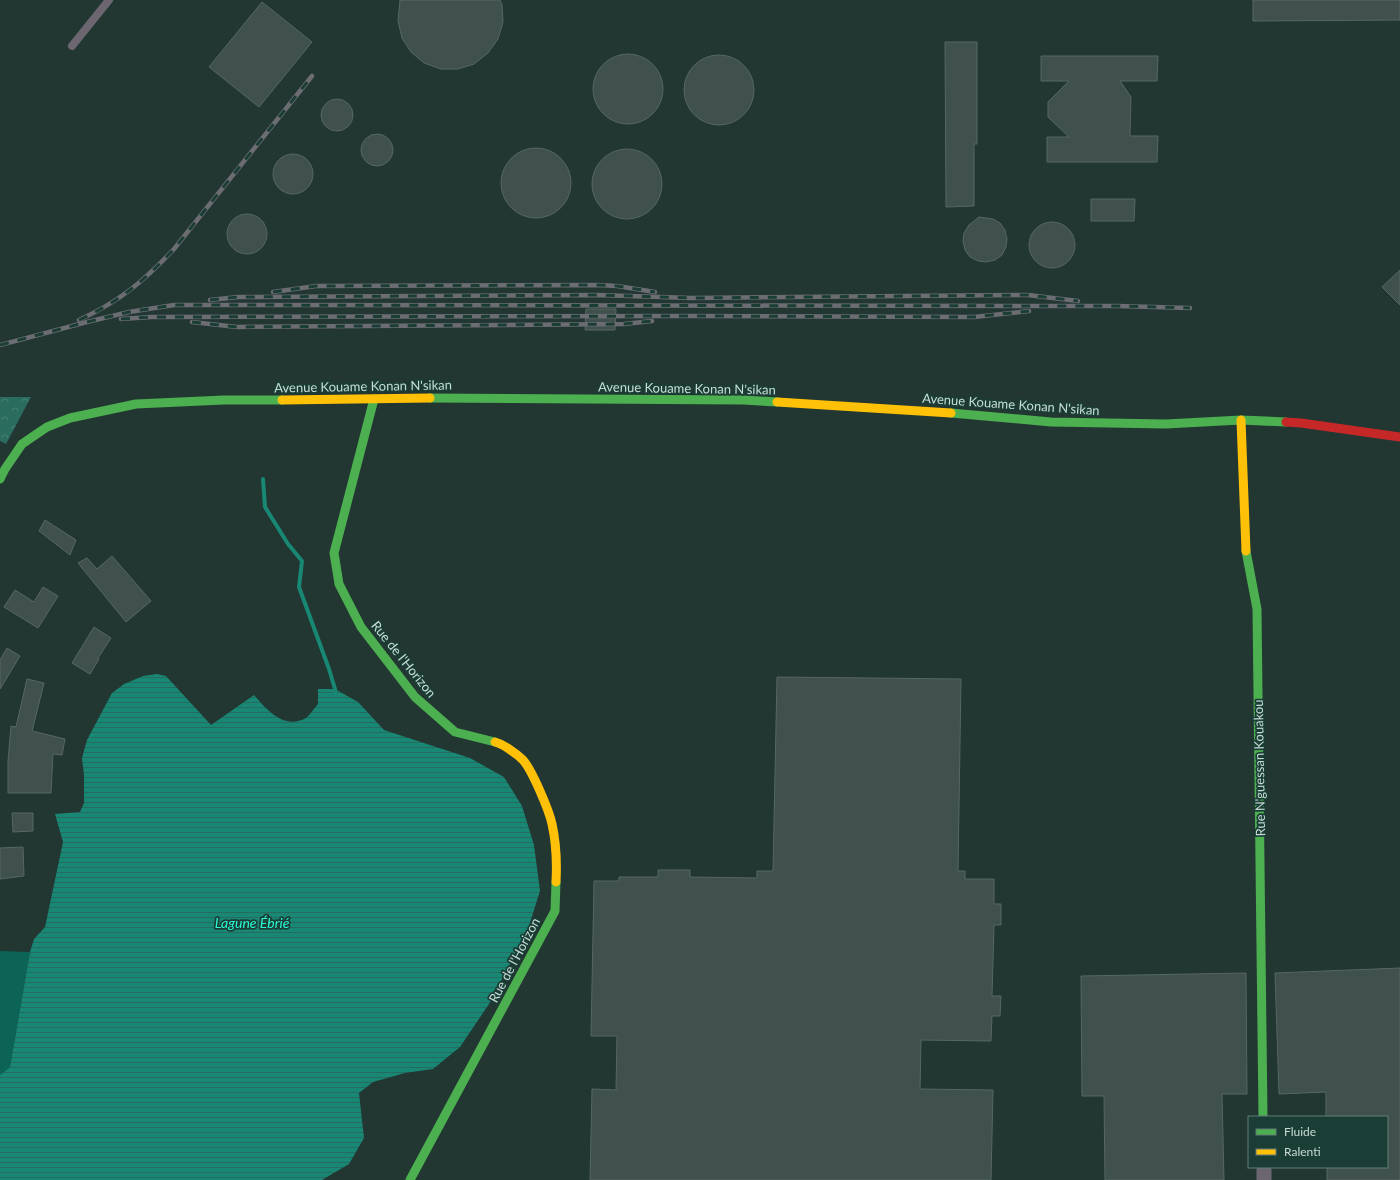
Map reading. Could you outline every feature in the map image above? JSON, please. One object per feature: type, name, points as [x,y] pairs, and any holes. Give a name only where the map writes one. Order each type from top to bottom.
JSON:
[{"type":"street","name":"Avenue Kouame Konan N'sikan","points":[[0,479],[22,444],[46,427],[70,418],[136,404],[224,400],[471,398],[742,400],[913,410],[1051,422],[1166,424],[1241,420],[1302,423],[1400,437]]},
{"type":"street","name":"Rue de l'Horizon","points":[[374,399],[334,553],[339,584],[361,627],[415,697],[455,732],[501,744],[523,760],[536,782],[552,823],[557,867],[555,910],[410,1180]]},
{"type":"street","name":"Rue N'guessan Kouakou","points":[[1241,420],[1246,555],[1257,609],[1264,1116]]},
{"type":"street","points":[[1264,1168],[1264,1180]]},
{"type":"lane","points":[[72,46],[109,0]]},
{"type":"shaded area","points":[[0,951],[30,952],[10,1067],[0,1075]]},
{"type":"green space","points":[[0,397],[31,397],[6,444],[0,441]]},
{"type":"water","name":"Lagune Ébrié","points":[[157,674],[166,676],[211,725],[254,695],[270,712],[277,717],[290,722],[298,721],[306,718],[318,704],[318,689],[335,689],[358,702],[384,730],[470,758],[504,777],[522,806],[534,845],[540,891],[528,929],[489,1004],[460,1047],[433,1069],[405,1073],[373,1082],[359,1093],[364,1138],[349,1164],[322,1180],[0,1180],[0,1075],[10,1067],[30,952],[34,939],[45,927],[63,842],[55,814],[80,812],[84,803],[84,775],[82,758],[87,740],[112,693],[124,684],[143,676]]},
{"type":"building","points":[[400,0],[500,0],[502,5],[503,22],[498,39],[488,53],[474,64],[458,69],[441,69],[424,63],[411,52],[402,38],[398,21]]},
{"type":"building","points":[[1253,0],[1400,0],[1400,20],[1253,21]]},
{"type":"building","points":[[262,2],[312,42],[259,107],[209,67]]},
{"type":"building","points":[[945,42],[977,42],[977,144],[974,144],[974,206],[946,207]]},
{"type":"building","points":[[628,54],[641,57],[653,64],[660,76],[663,89],[660,102],[653,114],[641,121],[628,124],[615,121],[603,114],[596,102],[593,89],[596,76],[603,64],[615,57]]},
{"type":"building","points":[[719,55],[738,61],[748,71],[754,90],[748,109],[738,119],[719,125],[700,119],[690,109],[684,90],[690,71],[700,61]]},
{"type":"building","points":[[1041,56],[1158,56],[1157,81],[1120,81],[1131,97],[1130,136],[1158,136],[1157,162],[1047,162],[1047,137],[1069,137],[1048,117],[1048,102],[1069,81],[1041,81]]},
{"type":"building","points":[[334,99],[340,99],[350,106],[353,115],[352,121],[346,128],[340,131],[334,131],[324,124],[321,118],[321,112],[328,102]]},
{"type":"building","points":[[374,134],[380,134],[390,141],[393,150],[392,156],[386,163],[380,166],[374,166],[364,159],[361,153],[361,147],[368,137]]},
{"type":"building","points":[[536,148],[549,151],[561,158],[568,170],[571,183],[568,196],[561,208],[549,215],[536,218],[523,215],[511,208],[504,196],[501,183],[504,170],[511,158],[523,151]]},
{"type":"building","points":[[627,149],[640,152],[652,159],[659,171],[662,184],[659,197],[652,209],[640,216],[627,219],[614,216],[602,209],[595,197],[592,184],[595,171],[602,159],[614,152]]},
{"type":"building","points":[[293,154],[301,156],[307,160],[311,166],[313,174],[311,182],[307,188],[301,192],[293,194],[285,192],[279,188],[275,182],[273,174],[275,166],[279,160],[285,156]]},
{"type":"building","points":[[1091,199],[1135,199],[1134,221],[1091,221]]},
{"type":"building","points":[[247,214],[255,216],[261,220],[265,226],[267,234],[265,242],[261,248],[255,252],[247,254],[239,252],[233,248],[229,242],[227,234],[229,226],[233,220],[239,216]]},
{"type":"building","points":[[979,217],[993,219],[1000,223],[1005,230],[1007,239],[1006,247],[1002,255],[995,260],[986,262],[978,261],[970,257],[965,250],[963,241],[964,233],[969,225]]},
{"type":"building","points":[[1052,222],[1065,226],[1071,232],[1075,245],[1071,258],[1065,264],[1052,268],[1039,264],[1033,258],[1029,245],[1033,232],[1039,226]]},
{"type":"building","points":[[1400,270],[1400,305],[1382,287]]},
{"type":"building","points":[[586,309],[616,309],[615,330],[585,330]]},
{"type":"building","points":[[45,520],[76,540],[70,555],[39,531]]},
{"type":"building","points":[[112,556],[151,601],[126,622],[78,563],[87,558],[97,569]]},
{"type":"building","points":[[43,587],[58,596],[38,628],[4,607],[15,590],[34,602]]},
{"type":"building","points":[[94,627],[111,638],[90,674],[72,663]]},
{"type":"building","points":[[7,648],[20,656],[0,689],[0,660]]},
{"type":"building","points":[[777,677],[961,679],[958,871],[965,871],[965,879],[994,879],[994,904],[1001,904],[1001,925],[994,925],[992,996],[1001,996],[1000,1016],[992,1016],[991,1041],[921,1040],[920,1089],[993,1090],[991,1180],[590,1180],[592,1089],[616,1090],[617,1036],[591,1036],[594,881],[619,881],[619,877],[658,877],[658,870],[690,870],[690,877],[757,878],[757,871],[773,871]]},
{"type":"building","points":[[27,679],[44,683],[32,731],[65,739],[62,755],[53,754],[51,793],[8,793],[8,761],[11,726],[16,727]]},
{"type":"building","points":[[12,813],[33,813],[33,831],[13,832]]},
{"type":"building","points":[[23,847],[24,876],[0,879],[0,848]]},
{"type":"building","points":[[1400,968],[1400,1180],[1327,1180],[1327,1168],[1388,1168],[1388,1116],[1326,1116],[1326,1092],[1279,1094],[1275,973]]},
{"type":"building","points":[[1246,973],[1247,1094],[1222,1094],[1224,1180],[1105,1180],[1104,1096],[1082,1096],[1081,976]]},
{"type":"waterway","points":[[263,479],[265,507],[288,544],[302,561],[299,587],[329,669],[335,694]]},
{"type":"railway","points":[[79,320],[107,306],[130,290],[174,249],[312,76]]},
{"type":"railway","points":[[273,292],[316,286],[599,285],[617,286],[655,292]]},
{"type":"railway","points":[[210,300],[238,297],[598,295],[691,298],[1028,295],[1078,301]]},
{"type":"railway","points":[[0,345],[129,312],[174,305],[1117,306],[1190,308]]},
{"type":"railway","points":[[121,319],[151,317],[974,317],[1029,311]]},
{"type":"railway","points":[[192,322],[237,327],[624,324],[652,321]]},
{"type":"traffic: fast","points":[[430,398],[743,400],[777,402]]},
{"type":"traffic: fast","points":[[374,399],[334,553],[339,584],[361,627],[415,697],[455,732],[495,742]]},
{"type":"traffic: fast","points":[[0,479],[22,444],[47,427],[70,418],[136,404],[224,400],[282,400]]},
{"type":"traffic: fast","points":[[951,413],[1051,422],[1166,424],[1241,420],[1286,422]]},
{"type":"traffic: fast","points":[[1246,551],[1257,609],[1263,1116]]},
{"type":"traffic: fast","points":[[410,1180],[555,911],[556,882]]},
{"type":"traffic: slow","points":[[282,400],[430,398]]},
{"type":"traffic: slow","points":[[777,402],[951,413]]},
{"type":"traffic: slow","points":[[1241,420],[1246,551]]},
{"type":"traffic: slow","points":[[495,742],[510,750],[523,760],[540,790],[553,831],[556,853],[556,882]]},
{"type":"traffic: jam","points":[[1286,422],[1400,437]]}]
